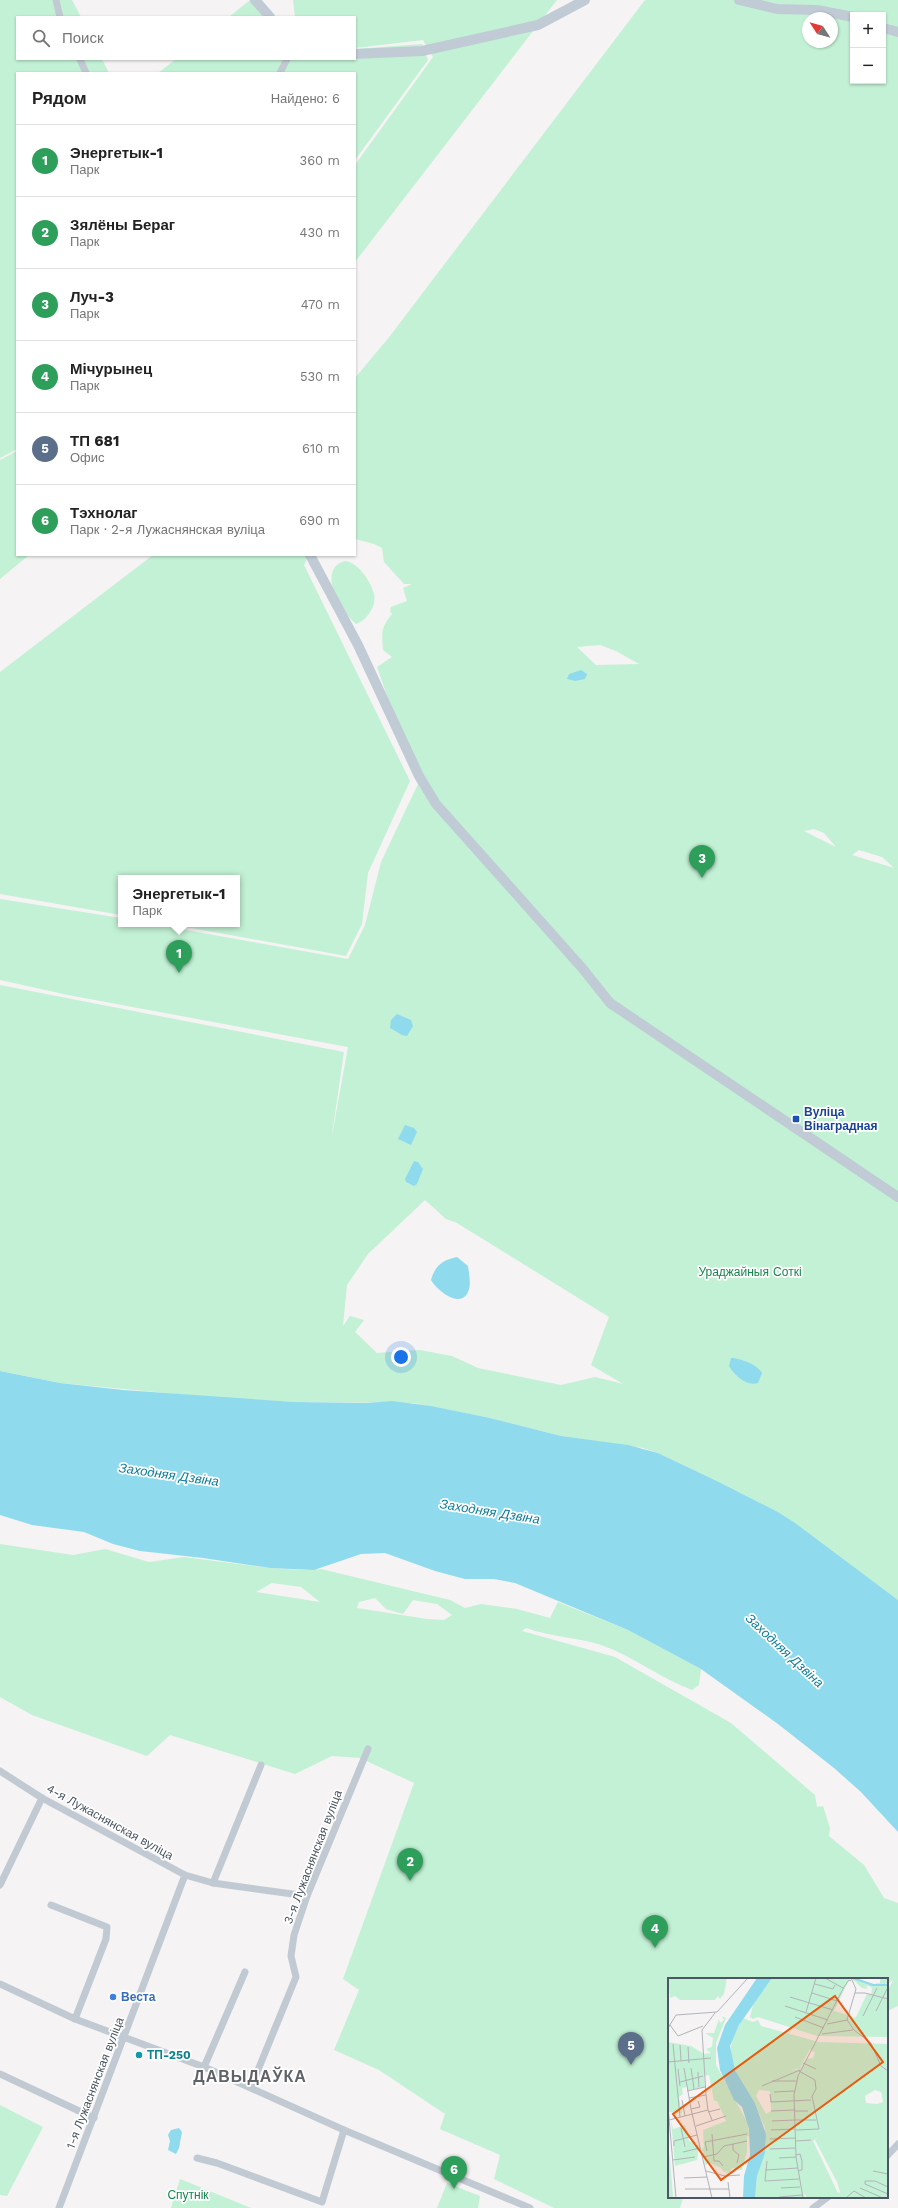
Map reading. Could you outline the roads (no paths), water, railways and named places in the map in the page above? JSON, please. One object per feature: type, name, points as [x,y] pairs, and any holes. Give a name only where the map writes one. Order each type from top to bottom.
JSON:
[{"type":"street","points":[[56,0],[60,16]]},
{"type":"street","points":[[255,0],[269,16]]},
{"type":"street","points":[[356,54],[422,51],[538,25],[585,0]]},
{"type":"street","points":[[739,0],[777,9],[817,10],[850,16]]},
{"type":"street","points":[[886,29],[898,32]]},
{"type":"street","points":[[80,60],[86,72]]},
{"type":"street","points":[[281,72],[287,60]]},
{"type":"street","points":[[311,556],[358,645],[419,776],[436,804],[583,969],[610,1003],[898,1196]]},
{"type":"street","name":"3-я Лужаснянская вуліца","points":[[251,2087],[296,1977],[291,1956],[294,1935],[307,1896],[368,1749]]},
{"type":"street","points":[[213,1883],[261,1765]]},
{"type":"street","name":"4-я Лужаснянская вуліца","points":[[0,1771],[42,1798],[185,1875],[213,1883],[307,1896]]},
{"type":"street","points":[[0,1885],[42,1798]]},
{"type":"street","name":"1-я Лужаснянская вуліца","points":[[58,2208],[94,2118],[185,1875]]},
{"type":"street","points":[[51,1905],[107,1927],[106,1939],[75,2019]]},
{"type":"street","points":[[204,2067],[245,1972]]},
{"type":"street","points":[[0,1984],[75,2019],[204,2067],[344,2130],[530,2208]]},
{"type":"street","points":[[0,2074],[94,2118]]},
{"type":"street","points":[[197,2158],[217,2163],[322,2202],[344,2130]]},
{"type":"street","points":[[888,2155],[898,2144]]},
{"type":"street","points":[[813,2208],[827,2198]]},
{"type":"water","points":[[581,670],[587,674],[585,679],[575,681],[567,679],[569,674]]},
{"type":"water","points":[[397,1014],[411,1020],[413,1026],[407,1036],[402,1035],[390,1028],[391,1020]]},
{"type":"water","points":[[405,1125],[414,1128],[417,1132],[411,1145],[398,1139]]},
{"type":"water","points":[[414,1161],[418,1162],[423,1169],[417,1184],[414,1186],[406,1182],[405,1179]]},
{"type":"water","points":[[457,1257],[468,1266],[470,1280],[469,1291],[463,1298],[458,1299],[448,1296],[442,1292],[431,1280],[440,1264]]},
{"type":"water","points":[[731,1358],[748,1362],[757,1367],[762,1373],[758,1383],[754,1384],[745,1382],[737,1376],[729,1366]]},
{"type":"water","name":"Заходняя Дзвіна","points":[[0,1371],[60,1383],[123,1390],[294,1402],[367,1403],[392,1401],[431,1406],[490,1418],[561,1436],[628,1445],[658,1453],[778,1512],[898,1600],[898,1832],[861,1792],[834,1768],[778,1724],[701,1669],[628,1630],[515,1583],[494,1579],[465,1579],[435,1571],[385,1553],[361,1554],[314,1570],[270,1568],[203,1558],[140,1551],[113,1544],[84,1532],[32,1525],[0,1515]]},
{"type":"water","points":[[179,2128],[182,2132],[179,2148],[176,2154],[168,2150],[170,2141],[168,2135],[171,2130]]},
{"type":"place","name":"Луч-3","points":[[702,878]]},
{"type":"place","name":"Энергетык-1","points":[[179,973]]},
{"type":"place","name":"Вуліца Вінаградная","points":[[796,1119]]},
{"type":"place","name":"Зялёны Бераг","points":[[410,1881]]},
{"type":"place","name":"Мічурынец","points":[[655,1948]]},
{"type":"place","name":"Веста","points":[[113,1997]]},
{"type":"place","name":"ТП-250","points":[[139,2055]]},
{"type":"place","name":"ТП 681","points":[[631,2065]]},
{"type":"place","name":"Тэхнолаг","points":[[454,2189]]},
{"type":"district","name":"ДАВЫДАЎКА","points":[[250,2076]]},
{"type":"park label","name":"Ураджайныя Соткі","points":[[750,1272]]},
{"type":"park label","name":"Спутнік","points":[[188,2195]]}]
